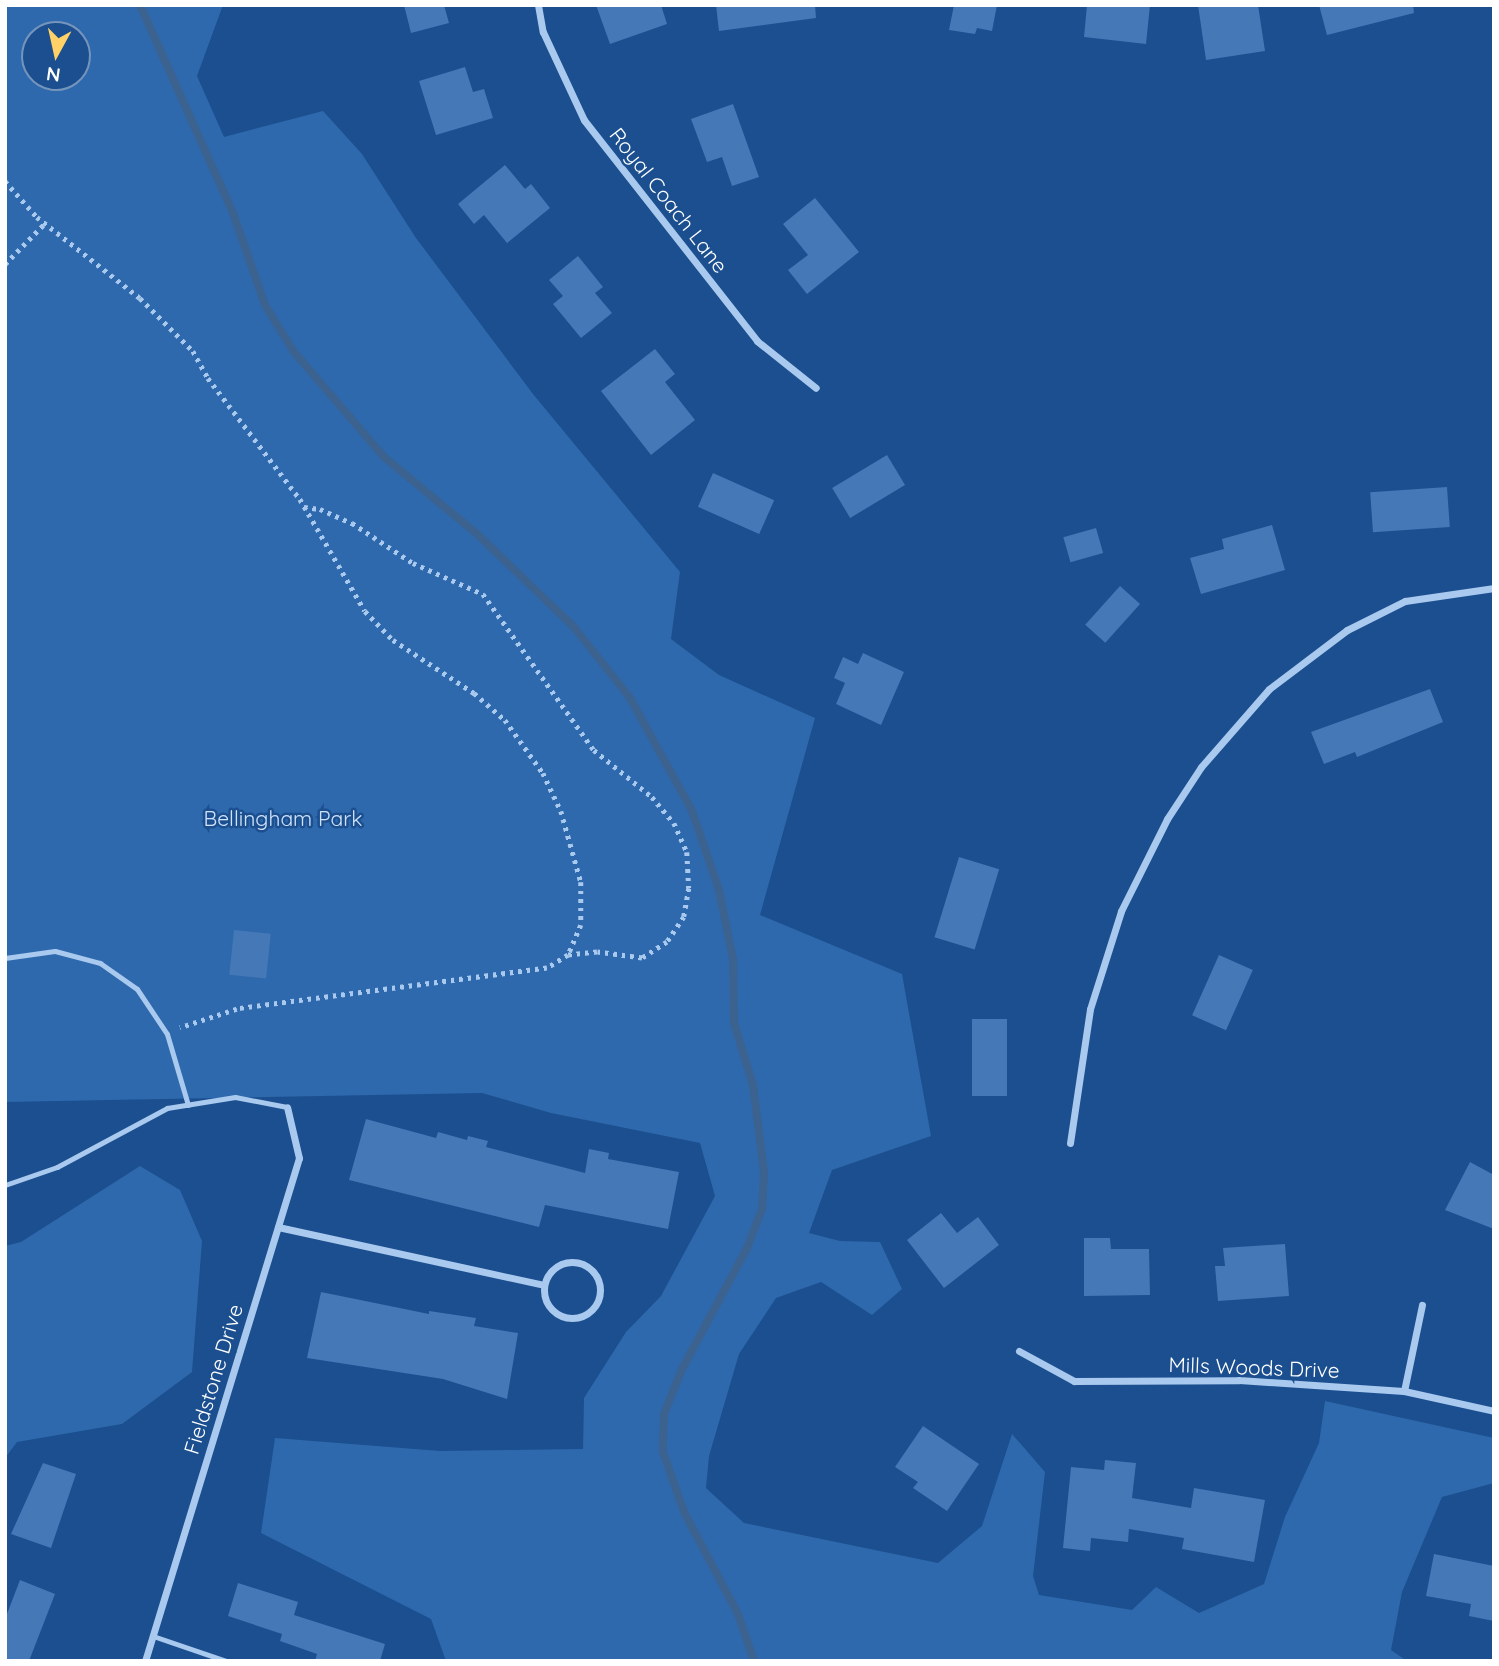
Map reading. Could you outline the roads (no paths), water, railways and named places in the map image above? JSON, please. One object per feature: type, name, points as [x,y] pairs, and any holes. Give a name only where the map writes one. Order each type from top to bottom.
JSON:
[{"type":"street","name":"Royal Coach Lane","points":[[538,5],[543,32],[584,120],[757,341],[816,388]]},
{"type":"street","points":[[1070,1143],[1090,1009],[1121,911],[1167,819],[1201,766],[1269,689],[1347,630],[1405,601],[1494,589]]},
{"type":"street","name":"Fieldstone Drive","points":[[145,1661],[299,1158],[287,1107]]},
{"type":"street","points":[[278,1227],[544,1285]]},
{"type":"street","points":[[581,1263],[597,1275],[600,1294],[585,1315],[568,1318],[551,1310],[544,1285],[553,1268],[581,1263]]},
{"type":"street","points":[[1404,1391],[1422,1305]]},
{"type":"street","name":"Mills Woods Drive","points":[[1019,1351],[1074,1381],[1239,1380],[1404,1391],[1494,1411]]},
{"type":"lane","points":[[5,958],[55,951],[100,963],[137,989],[167,1034],[188,1105]]},
{"type":"lane","points":[[5,1185],[57,1167],[167,1108],[235,1097],[287,1107]]},
{"type":"lane","points":[[153,1636],[226,1661]]},
{"type":"waterway","points":[[140,5],[233,213],[265,305],[294,352],[384,457],[477,534],[573,626],[630,698],[692,811],[719,890],[733,959],[734,1023],[753,1085],[764,1172],[762,1209],[747,1248],[682,1369],[664,1414],[663,1452],[684,1512],[738,1614],[754,1661]]},
{"type":"park label","name":"Bellingham Park","points":[[283,818]]}]
